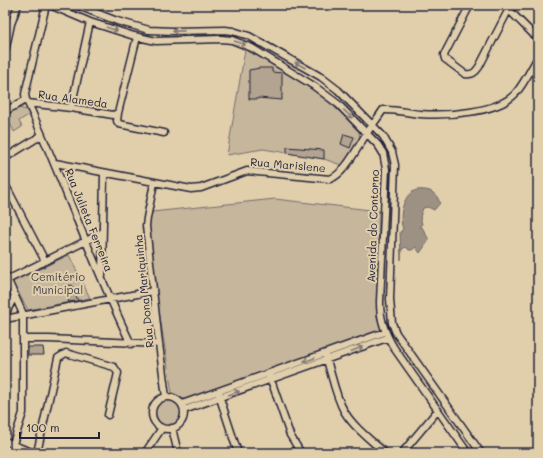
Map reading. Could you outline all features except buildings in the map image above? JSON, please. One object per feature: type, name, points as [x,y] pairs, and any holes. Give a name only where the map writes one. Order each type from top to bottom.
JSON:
[{"type":"street","points":[[5,52],[11,24],[18,5]]},
{"type":"street","points":[[5,111],[27,101],[25,94],[46,5]]},
{"type":"street","name":"Avenida do Contorno","points":[[50,5],[90,22],[156,42],[221,39],[237,42],[263,54],[314,86],[338,104],[367,132],[378,144],[383,153],[386,169],[380,302],[380,313],[386,335],[468,453]]},
{"type":"street","points":[[76,5],[117,21],[149,30],[173,32],[225,30],[242,33],[321,77],[338,90],[373,124],[383,136],[392,152],[396,174],[390,299],[392,323],[396,333],[481,453]]},
{"type":"street","points":[[470,5],[444,53],[445,60],[465,74],[473,74],[479,68],[507,6],[538,39]]},
{"type":"street","points":[[71,108],[90,22]]},
{"type":"street","points":[[137,37],[117,122],[119,124],[164,133]]},
{"type":"street","name":"Rua Marislene","points":[[55,163],[196,190],[242,172],[252,170],[330,179],[336,176],[349,162],[367,132],[384,110],[428,115],[463,113],[497,105],[514,95],[538,57]]},
{"type":"street","points":[[314,86],[321,77]]},
{"type":"street","name":"Rua Alameda","points":[[27,101],[114,115],[118,113]]},
{"type":"street","name":"Rua Julieta Ferreira","points":[[27,101],[55,163],[109,298],[131,344]]},
{"type":"street","points":[[5,158],[42,135]]},
{"type":"street","points":[[102,280],[104,172]]},
{"type":"street","name":"Rua Dona Mariquinha","points":[[154,183],[146,222],[166,397]]},
{"type":"street","points":[[5,184],[45,261]]},
{"type":"street","points":[[10,453],[23,413],[24,339],[23,314],[6,278],[86,242],[102,233]]},
{"type":"street","points":[[5,319],[23,314],[153,291]]},
{"type":"street","points":[[5,315],[15,295]]},
{"type":"street","points":[[183,407],[386,335]]},
{"type":"street","points":[[24,339],[63,339],[131,344],[159,344]]},
{"type":"street","points":[[5,441],[35,453],[58,358],[66,353],[114,367],[117,370],[118,373],[108,415]]},
{"type":"street","points":[[326,357],[339,399],[348,417],[385,453]]},
{"type":"street","points":[[270,377],[290,435],[301,453]]},
{"type":"street","points":[[219,395],[238,453]]},
{"type":"street","points":[[166,397],[176,398],[183,407],[183,420],[180,424],[172,428],[162,428],[154,421],[152,410],[157,401],[166,397]]},
{"type":"street","points":[[402,453],[438,410]]},
{"type":"street","points":[[145,453],[162,428]]},
{"type":"street","points":[[172,428],[178,453]]},
{"type":"green space","points":[[245,50],[282,70],[305,85],[344,115],[359,132],[360,139],[341,165],[324,159],[263,149],[227,155]]},
{"type":"green space","points":[[19,108],[27,110],[30,114],[19,121],[22,127],[14,132],[6,114]]},
{"type":"green space","points":[[275,199],[379,211],[377,317],[382,333],[193,399],[184,399],[172,393],[157,298],[149,224],[152,212]]},
{"type":"green space","name":"Cemitério Municipal","points":[[69,255],[90,298],[28,310],[12,282]]},
{"type":"green space","points":[[169,398],[179,402],[183,412],[179,422],[169,426],[159,422],[155,412],[159,402]]},
{"type":"shaded area","points":[[417,190],[425,190],[434,193],[440,203],[434,210],[428,207],[423,208],[420,217],[422,224],[419,227],[422,227],[429,240],[420,253],[416,247],[412,250],[409,250],[406,247],[402,249],[401,260],[400,232],[403,229],[401,218],[403,206],[408,196]]}]
